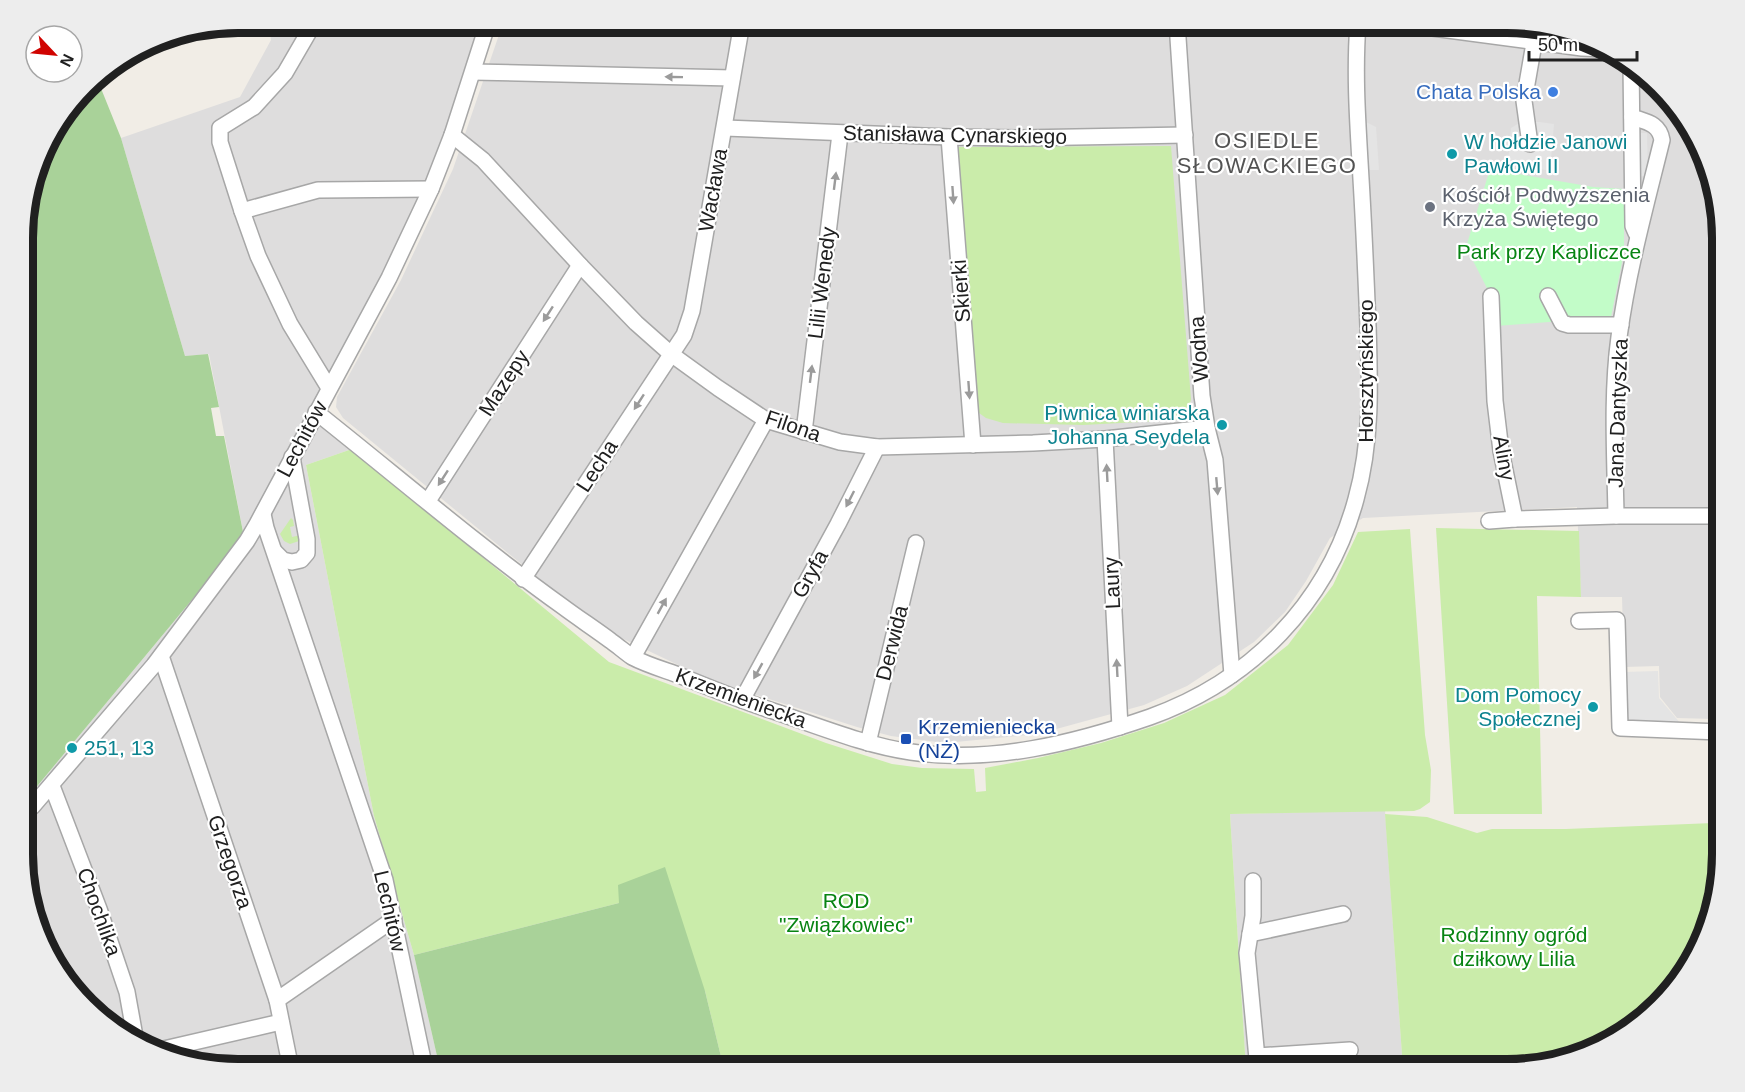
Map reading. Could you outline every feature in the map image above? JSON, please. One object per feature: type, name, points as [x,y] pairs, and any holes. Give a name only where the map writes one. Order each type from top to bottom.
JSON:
[{"type":"street","points":[[308,33],[285,73],[254,107],[220,128],[220,142],[258,256],[290,324],[328,388]]},
{"type":"street","name":"Lechitów","points":[[33,806],[161,656],[247,541],[263,514],[328,388],[389,278],[431,189],[452,135],[485,33]]},
{"type":"street","name":"Wacława","points":[[671,354],[684,335],[692,311],[740,33]]},
{"type":"street","name":"Wodna","points":[[1178,33],[1202,396],[1215,460],[1232,675]]},
{"type":"street","name":"Horsztyńskiego","points":[[1232,675],[1281,633],[1302,610],[1319,585],[1342,540],[1356,499],[1365,461],[1369,428],[1370,385],[1355,69],[1357,33]]},
{"type":"street","points":[[1530,144],[1524,101],[1536,35]]},
{"type":"street","points":[[1548,38],[1583,48]]},
{"type":"street","points":[[473,72],[732,78]]},
{"type":"street","name":"Jana Dantyszka","points":[[1631,74],[1633,226],[1638,238],[1621,325],[1616,372],[1616,516],[1712,512]]},
{"type":"street","points":[[1632,117],[1653,125],[1660,131],[1662,140],[1638,238]]},
{"type":"street","name":"Stanisława Cynarskiego","points":[[724,128],[948,137],[1185,135]]},
{"type":"street","name":"Lilii Wenedy","points":[[804,432],[840,134]]},
{"type":"street","name":"Filona","points":[[452,135],[483,160],[636,323],[671,354],[766,420],[840,442],[877,447],[1033,443],[1207,429]]},
{"type":"street","name":"Skierki","points":[[948,137],[973,445]]},
{"type":"street","points":[[242,211],[318,190],[431,189]]},
{"type":"street","name":"Mazepy","points":[[428,501],[580,265]]},
{"type":"street","name":"Aliny","points":[[1491,296],[1495,401],[1501,451],[1515,519]]},
{"type":"street","points":[[1548,296],[1562,323],[1621,325]]},
{"type":"street","name":"Lecha","points":[[524,579],[671,354]]},
{"type":"street","name":"Krzemieniecka","points":[[316,412],[524,579],[633,657],[742,700],[868,743],[910,752],[947,755],[1015,751],[1050,745],[1120,727],[1179,705],[1232,675]]},
{"type":"street","points":[[633,657],[766,420]]},
{"type":"street","name":"Laury","points":[[1105,438],[1120,727]]},
{"type":"street","name":"Gryfa","points":[[742,700],[838,524],[877,447]]},
{"type":"street","points":[[275,552],[283,560],[292,562],[301,560],[307,553],[308,539],[292,457]]},
{"type":"street","name":"Lechitów","points":[[263,514],[385,880],[423,1059]]},
{"type":"street","points":[[1489,521],[1616,516]]},
{"type":"street","name":"Derwida","points":[[868,743],[916,543]]},
{"type":"street","points":[[1579,621],[1617,620],[1620,728],[1712,732]]},
{"type":"street","name":"Grzegorza","points":[[161,656],[277,1000],[289,1059]]},
{"type":"street","name":"Chochlika","points":[[51,786],[99,909],[127,992],[134,1030]]},
{"type":"street","points":[[1253,881],[1253,916],[1247,953],[1257,1059]]},
{"type":"street","points":[[1250,934],[1343,914]]},
{"type":"street","points":[[277,1000],[394,919]]},
{"type":"street","points":[[171,1047],[281,1022]]},
{"type":"street","points":[[1280,1059],[1350,1050]]},
{"type":"shaded area","points":[[270,33],[485,33],[452,135],[316,412],[352,449],[306,465],[374,816],[414,955],[438,1059],[225,1059],[172,1048],[147,1038],[103,1008],[75,979],[60,956],[49,932],[40,907],[35,881],[33,791],[244,537],[209,354],[185,356],[121,138],[240,97],[271,40]]},
{"type":"shaded area","points":[[500,33],[1507,33],[1560,40],[1598,54],[1632,75],[1670,113],[1691,147],[1708,198],[1712,225],[1712,719],[1677,718],[1660,697],[1659,666],[1624,667],[1622,597],[1581,597],[1577,507],[1363,518],[1330,538],[1306,581],[1285,612],[1254,642],[1187,686],[1144,705],[1038,734],[945,743],[891,736],[712,681],[615,635],[547,585],[343,418],[336,407],[337,397],[401,280],[453,169]]},
{"type":"shaded area","points":[[1364,121],[1376,127],[1379,170],[1367,170]]},
{"type":"shaded area","points":[[1521,122],[1554,124],[1550,171],[1508,162],[1511,128]]},
{"type":"shaded area","points":[[1632,133],[1647,133],[1648,176],[1632,177]]},
{"type":"shaded area","points":[[1658,671],[1659,698],[1681,724],[1625,722],[1624,672]]},
{"type":"shaded area","points":[[1385,810],[1402,1059],[1245,1059],[1230,814]]},
{"type":"green space","points":[[100,87],[121,138],[185,356],[208,354],[219,407],[211,408],[216,436],[224,436],[244,537],[33,791],[33,238],[35,211],[44,172],[60,136],[75,113]]},
{"type":"green space","points":[[1171,146],[1191,399],[1188,413],[1177,420],[1083,425],[1003,423],[986,418],[979,413],[956,147]]},
{"type":"green space","name":"Park przy Kapliczce","points":[[1490,169],[1593,187],[1624,189],[1624,252],[1610,322],[1549,322],[1496,326],[1491,296],[1466,247]]},
{"type":"green space","name":"ROD \"Związkowiec\"","points":[[352,449],[609,662],[826,743],[892,764],[922,768],[974,769],[976,792],[986,791],[985,768],[1101,743],[1164,723],[1225,695],[1288,645],[1333,585],[1358,532],[1410,529],[1425,735],[1431,770],[1430,802],[1414,811],[1230,814],[1245,1059],[722,1059],[705,991],[619,903],[414,955],[374,816],[306,465]]},
{"type":"green space","points":[[291,518],[294,526],[290,527],[292,537],[301,535],[299,541],[290,544],[284,541],[280,534]]},
{"type":"green space","points":[[1436,528],[1579,531],[1581,597],[1537,596],[1542,814],[1454,814]]},
{"type":"green space","name":"Rodzinny ogród dziłkowy Lilia","points":[[1385,814],[1427,817],[1477,833],[1492,829],[1566,829],[1712,823],[1711,872],[1708,894],[1691,945],[1670,979],[1632,1017],[1598,1038],[1547,1055],[1520,1059],[1402,1059]]},
{"type":"green space","points":[[665,867],[705,991],[722,1059],[438,1059],[414,955],[619,903],[618,885]]},
{"type":"place","name":"Chata Polska","points":[[1553,92]]},
{"type":"place","name":"W hołdzie Janowi Pawłowi II","points":[[1452,154]]},
{"type":"place","name":"Kościół Podwyższenia Krzyża Świętego","points":[[1430,207]]},
{"type":"place","name":"Piwnica winiarska Johanna Seydela","points":[[1222,425]]},
{"type":"place","name":"Dom Pomocy Społecznej","points":[[1593,707]]},
{"type":"place","name":"Krzemieniecka (NŻ)","points":[[906,739]]},
{"type":"place","name":"251, 13","points":[[72,748]]},
{"type":"district","name":"OSIEDLE SŁOWACKIEGO","points":[[1267,152]]}]
